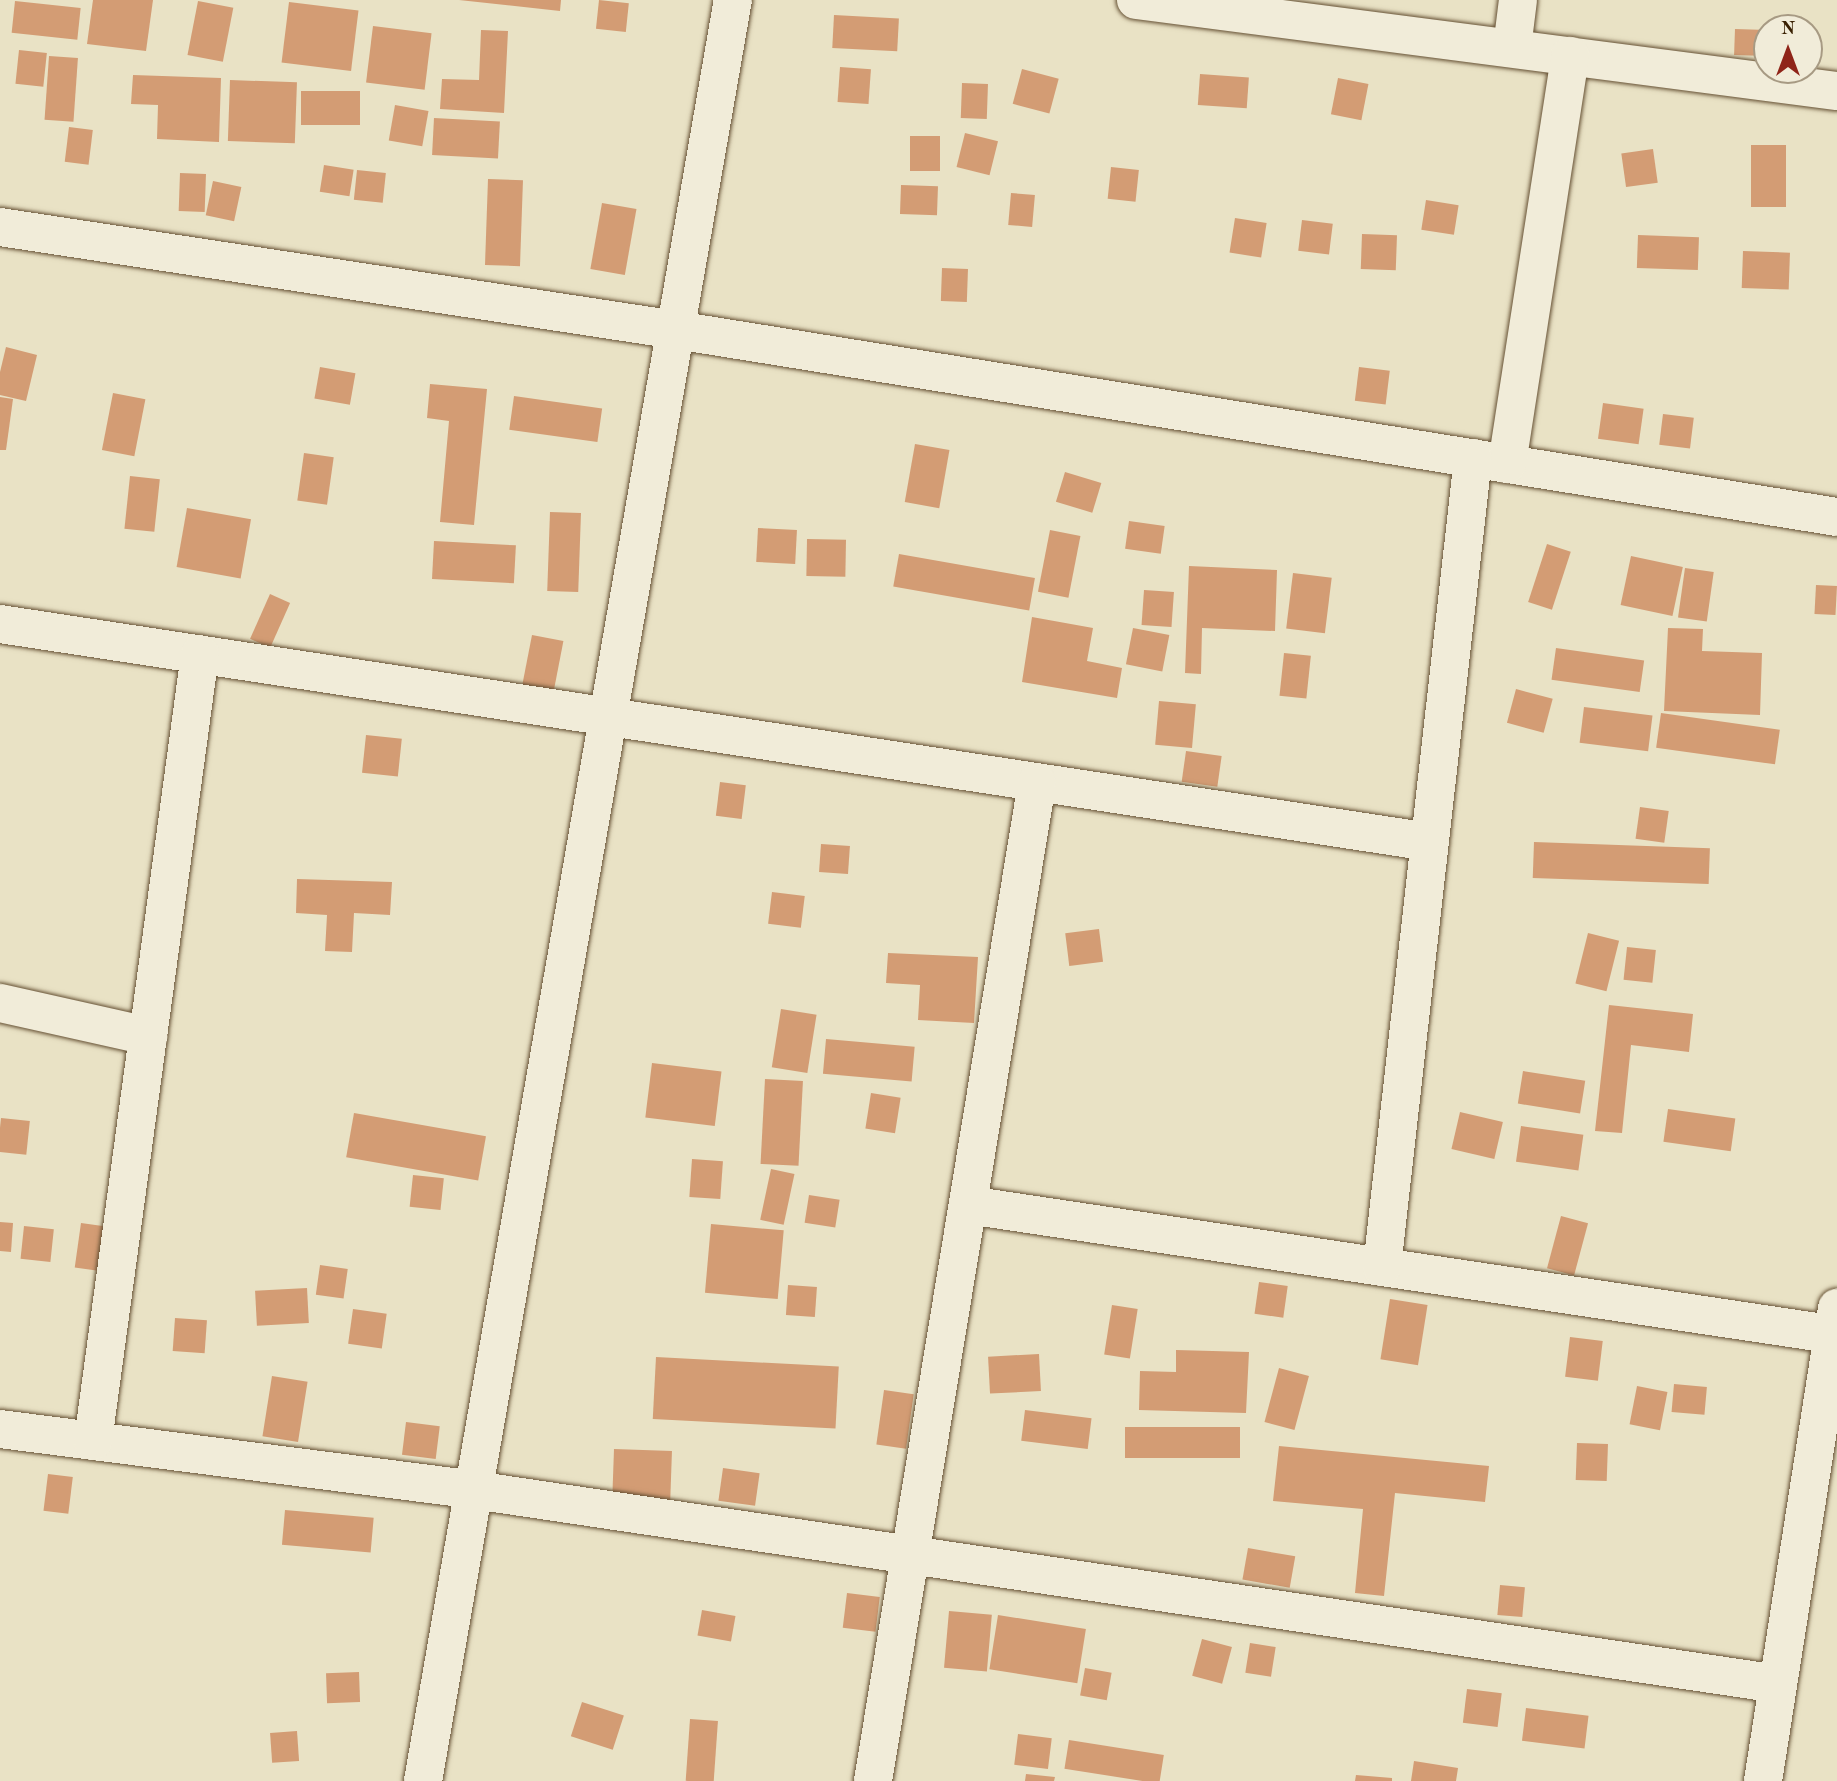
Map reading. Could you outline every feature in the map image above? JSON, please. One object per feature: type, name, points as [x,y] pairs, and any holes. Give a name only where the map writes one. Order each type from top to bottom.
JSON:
[{"type":"street","points":[[424,1781],[733,0]]},
{"type":"street","points":[[1512,48],[1518,0]]},
{"type":"street","points":[[1155,1],[1837,91]]},
{"type":"street","points":[[1382,1267],[1429,842],[1490,461],[1570,56]]},
{"type":"street","points":[[0,227],[676,330],[1837,517]]},
{"type":"street","points":[[0,624],[1429,842]]},
{"type":"street","points":[[93,1440],[200,654]]},
{"type":"street","points":[[873,1781],[1037,783]]},
{"type":"street","points":[[0,1003],[148,1036]]},
{"type":"street","points":[[968,1205],[1382,1267],[1836,1326],[1763,1781]]},
{"type":"street","points":[[0,1429],[474,1490],[1778,1684]]},
{"type":"building","points":[[93,0],[153,0],[146,51],[87,44]]},
{"type":"building","points":[[459,0],[561,0],[560,11]]},
{"type":"building","points":[[599,0],[629,3],[626,32],[596,29]]},
{"type":"building","points":[[15,1],[81,8],[77,40],[12,33]]},
{"type":"building","points":[[198,1],[233,8],[223,62],[188,55]]},
{"type":"building","points":[[289,2],[358,11],[351,71],[282,63]]},
{"type":"building","points":[[834,15],[899,18],[897,51],[832,48]]},
{"type":"building","points":[[373,26],[432,33],[425,90],[366,83]]},
{"type":"building","points":[[1735,29],[1753,30],[1753,56],[1734,55]]},
{"type":"building","points":[[481,30],[508,31],[504,113],[440,109],[442,79],[479,80]]},
{"type":"building","points":[[19,50],[47,53],[43,87],[15,84]]},
{"type":"building","points":[[49,56],[78,58],[73,122],[45,120]]},
{"type":"building","points":[[840,67],[871,69],[868,104],[838,102]]},
{"type":"building","points":[[1022,69],[1059,79],[1049,114],[1013,104]]},
{"type":"building","points":[[1200,74],[1249,77],[1247,108],[1198,105]]},
{"type":"building","points":[[133,75],[221,78],[219,142],[157,139],[158,105],[131,104]]},
{"type":"building","points":[[1338,78],[1368,84],[1361,120],[1331,114]]},
{"type":"building","points":[[230,80],[297,82],[295,143],[228,141]]},
{"type":"building","points":[[962,83],[988,84],[987,119],[961,118]]},
{"type":"building","points":[[301,91],[360,91],[360,125],[301,125]]},
{"type":"building","points":[[395,105],[428,111],[422,146],[389,140]]},
{"type":"building","points":[[434,118],[500,121],[498,158],[432,155]]},
{"type":"building","points":[[69,127],[93,130],[89,165],[65,162]]},
{"type":"building","points":[[965,133],[998,141],[990,175],[957,167]]},
{"type":"building","points":[[910,136],[940,136],[940,171],[910,171]]},
{"type":"building","points":[[1751,145],[1786,145],[1786,207],[1751,207]]},
{"type":"building","points":[[1653,149],[1658,183],[1626,187],[1621,153]]},
{"type":"building","points":[[324,165],[354,170],[349,196],[320,192]]},
{"type":"building","points":[[1111,167],[1139,170],[1136,202],[1108,199]]},
{"type":"building","points":[[357,170],[386,173],[383,203],[354,200]]},
{"type":"building","points":[[180,173],[206,174],[205,212],[179,211]]},
{"type":"building","points":[[488,179],[523,180],[520,266],[485,265]]},
{"type":"building","points":[[213,181],[241,187],[234,221],[206,215]]},
{"type":"building","points":[[901,185],[938,186],[937,215],[900,214]]},
{"type":"building","points":[[1011,193],[1035,195],[1032,227],[1008,225]]},
{"type":"building","points":[[1426,200],[1459,205],[1454,235],[1421,230]]},
{"type":"building","points":[[602,203],[636,209],[625,275],[590,269]]},
{"type":"building","points":[[1235,218],[1267,223],[1261,258],[1230,253]]},
{"type":"building","points":[[1302,220],[1333,224],[1329,255],[1298,251]]},
{"type":"building","points":[[1362,234],[1397,235],[1396,270],[1361,269]]},
{"type":"building","points":[[1638,235],[1699,237],[1698,270],[1637,268]]},
{"type":"building","points":[[1743,251],[1790,253],[1789,290],[1742,288]]},
{"type":"building","points":[[942,268],[968,269],[967,302],[941,301]]},
{"type":"building","points":[[6,347],[37,355],[26,401],[0,395],[0,372]]},
{"type":"building","points":[[320,367],[355,373],[350,405],[314,399]]},
{"type":"building","points":[[1359,367],[1390,371],[1386,405],[1355,401]]},
{"type":"building","points":[[430,384],[487,389],[474,525],[440,522],[449,421],[427,418]]},
{"type":"building","points":[[113,393],[145,399],[134,456],[102,450]]},
{"type":"building","points":[[514,396],[602,408],[597,442],[509,430]]},
{"type":"building","points":[[0,397],[13,399],[6,450],[0,450]]},
{"type":"building","points":[[1603,403],[1644,409],[1639,444],[1598,439]]},
{"type":"building","points":[[1663,414],[1694,418],[1690,449],[1659,445]]},
{"type":"building","points":[[915,444],[949,450],[939,508],[905,502]]},
{"type":"building","points":[[304,453],[334,457],[327,505],[297,501]]},
{"type":"building","points":[[1065,472],[1101,483],[1092,513],[1056,502]]},
{"type":"building","points":[[130,476],[160,479],[154,532],[124,529]]},
{"type":"building","points":[[187,508],[251,519],[241,578],[177,567]]},
{"type":"building","points":[[550,512],[581,513],[578,592],[547,591]]},
{"type":"building","points":[[1129,521],[1165,526],[1161,554],[1125,549]]},
{"type":"building","points":[[758,528],[797,530],[795,564],[756,562]]},
{"type":"building","points":[[1050,530],[1080,536],[1068,598],[1038,592]]},
{"type":"building","points":[[807,539],[846,540],[845,577],[806,576]]},
{"type":"building","points":[[434,541],[516,545],[514,583],[432,579]]},
{"type":"building","points":[[1547,544],[1571,552],[1552,610],[1528,602]]},
{"type":"building","points":[[899,554],[1035,578],[1029,610],[893,586]]},
{"type":"building","points":[[1631,556],[1683,567],[1672,616],[1621,605]]},
{"type":"building","points":[[1189,566],[1277,570],[1275,631],[1202,628],[1201,674],[1185,673]]},
{"type":"building","points":[[1685,568],[1714,572],[1707,622],[1678,618]]},
{"type":"building","points":[[1293,573],[1332,578],[1325,633],[1286,629]]},
{"type":"building","points":[[1816,585],[1837,586],[1835,615],[1814,614]]},
{"type":"building","points":[[1144,590],[1174,592],[1171,627],[1142,625]]},
{"type":"building","points":[[270,594],[290,603],[270,648],[250,639]]},
{"type":"building","points":[[1032,617],[1093,628],[1087,661],[1122,668],[1117,698],[1022,682]]},
{"type":"building","points":[[1133,628],[1169,635],[1162,671],[1126,664]]},
{"type":"building","points":[[1668,628],[1703,629],[1702,651],[1762,653],[1760,715],[1664,711]]},
{"type":"building","points":[[532,635],[563,641],[553,693],[522,687]]},
{"type":"building","points":[[1556,648],[1644,660],[1640,692],[1552,680]]},
{"type":"building","points":[[1284,653],[1311,656],[1306,699],[1280,696]]},
{"type":"building","points":[[1516,689],[1553,699],[1544,733],[1507,723]]},
{"type":"building","points":[[1159,701],[1196,704],[1192,748],[1155,745]]},
{"type":"building","points":[[1584,707],[1652,715],[1648,751],[1580,743]]},
{"type":"building","points":[[1661,713],[1780,730],[1775,764],[1656,748]]},
{"type":"building","points":[[366,735],[402,739],[398,777],[362,773]]},
{"type":"building","points":[[1186,751],[1222,756],[1217,787],[1182,782]]},
{"type":"building","points":[[720,782],[746,785],[742,819],[716,816]]},
{"type":"building","points":[[1640,807],[1669,811],[1664,843],[1636,839]]},
{"type":"building","points":[[1534,842],[1710,848],[1709,884],[1533,878]]},
{"type":"building","points":[[821,844],[850,846],[848,874],[819,872]]},
{"type":"building","points":[[297,879],[392,882],[390,915],[354,913],[352,952],[325,951],[327,915],[296,913]]},
{"type":"building","points":[[772,892],[805,896],[801,928],[768,924]]},
{"type":"building","points":[[1099,929],[1103,962],[1069,966],[1065,933]]},
{"type":"building","points":[[1588,933],[1619,941],[1606,991],[1575,983]]},
{"type":"building","points":[[1627,947],[1656,950],[1652,983],[1624,980]]},
{"type":"building","points":[[888,953],[978,957],[974,1023],[918,1020],[920,985],[886,983]]},
{"type":"building","points":[[1609,1005],[1693,1014],[1689,1052],[1631,1045],[1622,1133],[1595,1131]]},
{"type":"building","points":[[781,1009],[817,1015],[807,1073],[772,1067]]},
{"type":"building","points":[[826,1039],[915,1047],[912,1082],[823,1074]]},
{"type":"building","points":[[652,1063],[721,1072],[715,1126],[645,1118]]},
{"type":"building","points":[[1523,1071],[1585,1081],[1580,1113],[1518,1104]]},
{"type":"building","points":[[765,1079],[803,1081],[798,1166],[761,1164]]},
{"type":"building","points":[[871,1093],[901,1098],[895,1133],[865,1129]]},
{"type":"building","points":[[1668,1109],[1735,1118],[1731,1151],[1663,1142]]},
{"type":"building","points":[[1460,1112],[1503,1122],[1494,1159],[1451,1149]]},
{"type":"building","points":[[354,1113],[486,1136],[478,1181],[346,1157]]},
{"type":"building","points":[[1,1118],[30,1121],[26,1155],[0,1152]]},
{"type":"building","points":[[1521,1126],[1583,1135],[1578,1170],[1516,1162]]},
{"type":"building","points":[[692,1159],[723,1161],[720,1199],[689,1197]]},
{"type":"building","points":[[771,1169],[794,1174],[784,1225],[760,1220]]},
{"type":"building","points":[[413,1175],[444,1178],[440,1210],[410,1207]]},
{"type":"building","points":[[809,1195],[840,1200],[835,1228],[805,1223]]},
{"type":"building","points":[[1561,1216],[1588,1223],[1574,1275],[1547,1268]]},
{"type":"building","points":[[0,1222],[13,1223],[11,1252],[0,1251]]},
{"type":"building","points":[[81,1223],[110,1227],[103,1272],[75,1268]]},
{"type":"building","points":[[711,1224],[784,1230],[778,1299],[705,1293]]},
{"type":"building","points":[[24,1226],[54,1229],[50,1262],[21,1259]]},
{"type":"building","points":[[320,1265],[348,1269],[344,1299],[316,1295]]},
{"type":"building","points":[[1259,1282],[1288,1286],[1283,1318],[1255,1314]]},
{"type":"building","points":[[788,1285],[817,1287],[815,1317],[786,1315]]},
{"type":"building","points":[[307,1288],[309,1323],[257,1326],[255,1291]]},
{"type":"building","points":[[1390,1299],[1428,1305],[1418,1365],[1380,1359]]},
{"type":"building","points":[[1112,1305],[1138,1309],[1130,1358],[1104,1354]]},
{"type":"building","points":[[353,1309],[387,1314],[382,1348],[348,1344]]},
{"type":"building","points":[[175,1318],[207,1320],[205,1353],[173,1351]]},
{"type":"building","points":[[1570,1337],[1603,1341],[1598,1381],[1565,1377]]},
{"type":"building","points":[[1176,1350],[1249,1352],[1246,1413],[1139,1410],[1140,1371],[1176,1372]]},
{"type":"building","points":[[1039,1354],[1041,1391],[990,1394],[988,1357]]},
{"type":"building","points":[[656,1357],[839,1367],[836,1428],[653,1419]]},
{"type":"building","points":[[1279,1368],[1309,1376],[1294,1430],[1265,1422]]},
{"type":"building","points":[[272,1376],[308,1382],[298,1442],[262,1436]]},
{"type":"building","points":[[1674,1384],[1707,1387],[1704,1415],[1672,1412]]},
{"type":"building","points":[[1637,1386],[1667,1392],[1660,1430],[1630,1424]]},
{"type":"building","points":[[884,1390],[914,1394],[906,1449],[876,1444]]},
{"type":"building","points":[[1025,1410],[1092,1418],[1088,1449],[1021,1441]]},
{"type":"building","points":[[406,1422],[440,1426],[436,1459],[402,1455]]},
{"type":"building","points":[[1125,1427],[1240,1427],[1240,1458],[1125,1458]]},
{"type":"building","points":[[1577,1443],[1608,1444],[1607,1481],[1576,1480]]},
{"type":"building","points":[[1279,1446],[1489,1466],[1485,1502],[1395,1493],[1384,1596],[1355,1593],[1363,1509],[1273,1501]]},
{"type":"building","points":[[614,1449],[672,1451],[670,1500],[612,1498]]},
{"type":"building","points":[[723,1468],[760,1473],[755,1506],[718,1501]]},
{"type":"building","points":[[48,1474],[73,1477],[68,1514],[43,1511]]},
{"type":"building","points":[[285,1510],[374,1518],[371,1553],[282,1545]]},
{"type":"building","points":[[1248,1548],[1295,1556],[1290,1588],[1242,1580]]},
{"type":"building","points":[[1500,1585],[1525,1587],[1522,1617],[1497,1615]]},
{"type":"building","points":[[847,1593],[880,1597],[875,1632],[843,1628]]},
{"type":"building","points":[[702,1610],[735,1616],[731,1642],[697,1636]]},
{"type":"building","points":[[949,1611],[992,1615],[987,1672],[944,1668]]},
{"type":"building","points":[[998,1615],[1086,1629],[1077,1683],[989,1669]]},
{"type":"building","points":[[1202,1639],[1232,1647],[1222,1684],[1192,1676]]},
{"type":"building","points":[[1250,1643],[1276,1647],[1271,1677],[1245,1673]]},
{"type":"building","points":[[1085,1668],[1112,1673],[1107,1700],[1080,1696]]},
{"type":"building","points":[[359,1672],[360,1702],[327,1703],[326,1673]]},
{"type":"building","points":[[1467,1689],[1502,1693],[1498,1727],[1463,1723]]},
{"type":"building","points":[[582,1702],[624,1716],[613,1750],[571,1736]]},
{"type":"building","points":[[1526,1708],[1589,1716],[1585,1748],[1522,1741]]},
{"type":"building","points":[[690,1719],[718,1721],[714,1781],[686,1781]]},
{"type":"building","points":[[297,1731],[299,1761],[272,1763],[270,1733]]},
{"type":"building","points":[[1018,1734],[1052,1738],[1048,1769],[1014,1765]]},
{"type":"building","points":[[1069,1740],[1164,1755],[1160,1781],[1142,1781],[1064,1769]]},
{"type":"building","points":[[1414,1761],[1458,1768],[1456,1781],[1411,1781]]},
{"type":"building","points":[[1026,1774],[1055,1777],[1054,1781],[1025,1781]]},
{"type":"building","points":[[1356,1775],[1392,1778],[1392,1781],[1355,1781]]}]
